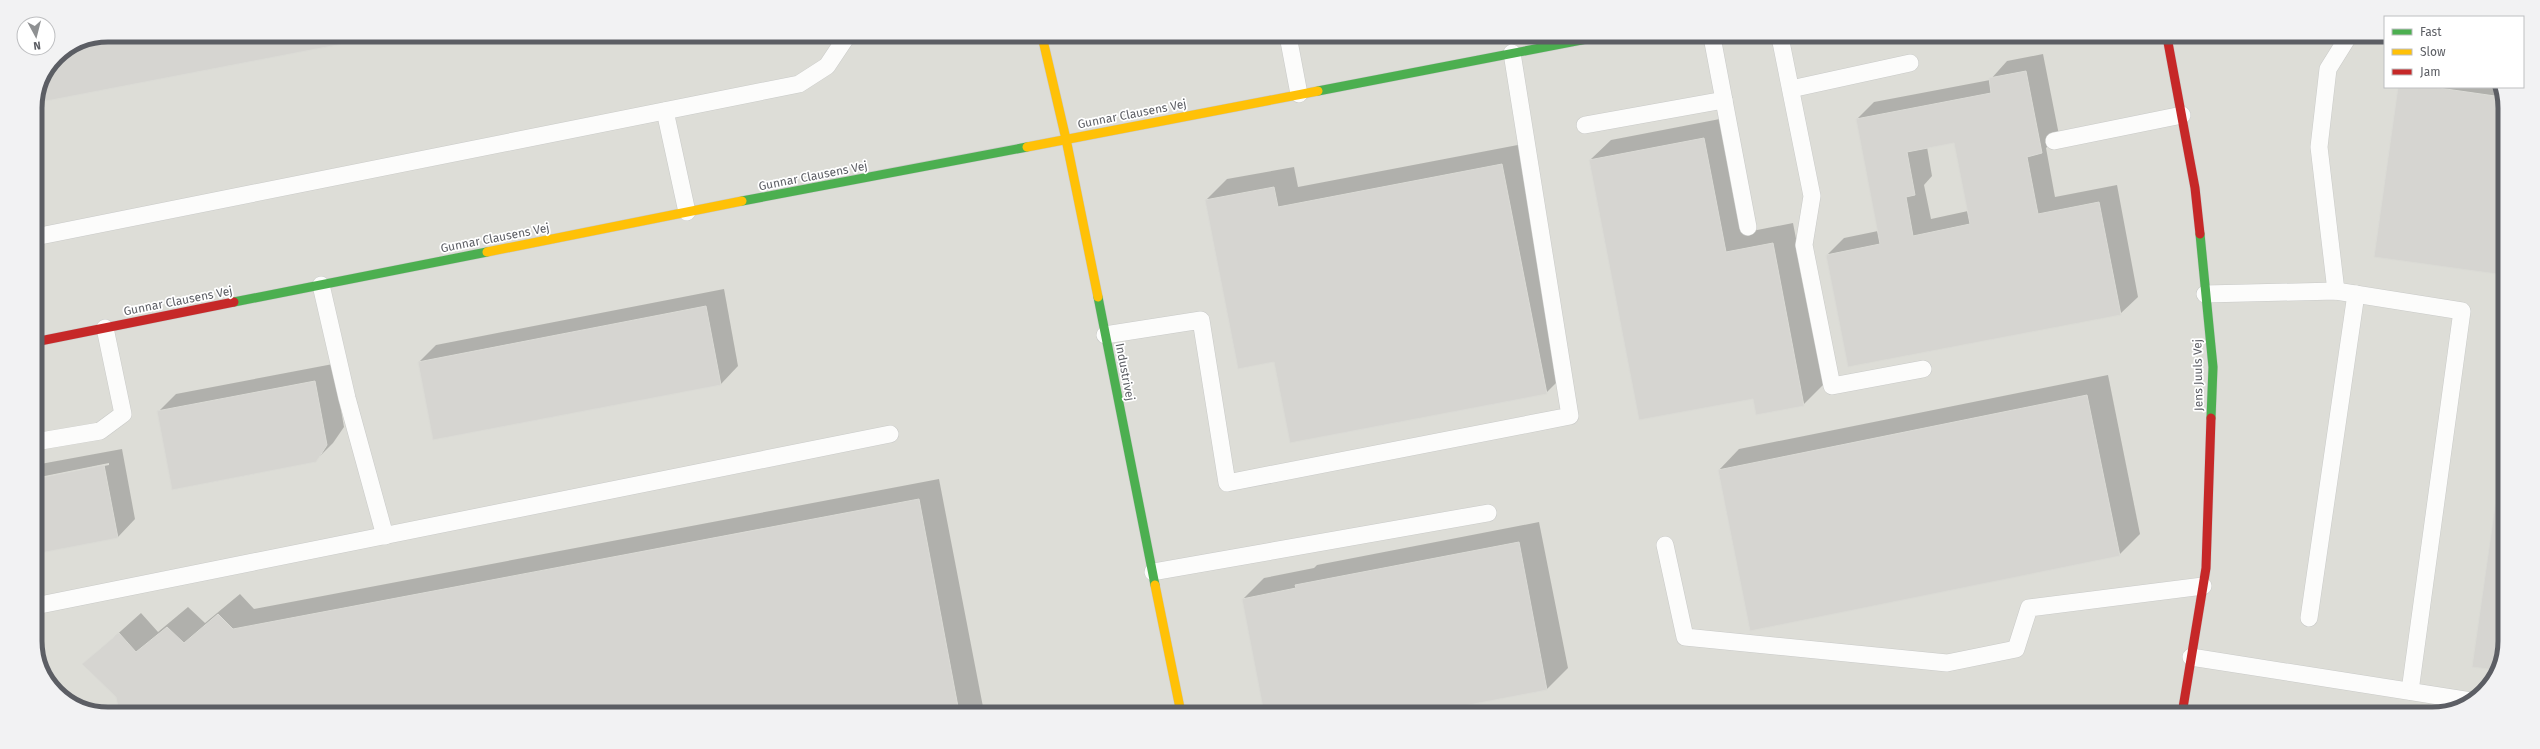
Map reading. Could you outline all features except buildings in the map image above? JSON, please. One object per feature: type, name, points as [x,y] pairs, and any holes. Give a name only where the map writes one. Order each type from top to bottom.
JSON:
[{"type":"street","name":"Industrivej","points":[[1043,42],[1066,139],[1180,707]]},
{"type":"street","name":"Gunnar Clausens Vej","points":[[42,341],[687,212],[1570,42]]},
{"type":"street","name":"Jens Juuls Vej","points":[[2168,42],[2195,188],[2212,367],[2206,568],[2183,707]]},
{"type":"lane","points":[[42,236],[799,84],[828,66],[843,42]]},
{"type":"lane","points":[[1289,42],[1299,94]]},
{"type":"lane","points":[[1713,42],[1748,227]]},
{"type":"lane","points":[[1781,42],[1812,196],[1804,245],[1832,386],[1923,369]]},
{"type":"lane","points":[[2336,290],[2319,147],[2328,69],[2345,42]]},
{"type":"lane","points":[[1105,335],[1201,320],[1227,483],[1570,416],[1512,53]]},
{"type":"lane","points":[[1791,88],[1910,63]]},
{"type":"lane","points":[[1585,125],[1724,100]]},
{"type":"lane","points":[[665,111],[687,212]]},
{"type":"lane","points":[[2054,141],[2182,115]]},
{"type":"lane","points":[[321,285],[347,398],[385,536]]},
{"type":"lane","points":[[2206,294],[2336,290],[2462,311],[2410,691]]},
{"type":"lane","points":[[2308,618],[2356,294]]},
{"type":"lane","points":[[42,441],[100,431],[123,414],[105,328]]},
{"type":"lane","points":[[42,605],[890,434]]},
{"type":"lane","points":[[1153,572],[1488,513]]},
{"type":"lane","points":[[1665,545],[1685,637],[1948,663],[2016,648],[2029,608],[2203,586]]},
{"type":"lane","points":[[2192,657],[2462,699]]},
{"type":"shaded area","points":[[108,42],[2384,42],[2384,88],[2495,88],[2496,91],[2498,104],[2498,640],[2496,658],[2487,677],[2479,688],[2465,698],[2453,703],[2444,706],[2432,707],[108,707],[91,705],[72,696],[56,681],[46,662],[42,645],[42,108],[43,96],[47,83],[53,72],[61,61],[83,47],[96,43]]},
{"type":"traffic: fast","points":[[1318,91],[1571,42]]},
{"type":"traffic: fast","points":[[742,201],[1027,147]]},
{"type":"traffic: fast","points":[[2200,234],[2213,367],[2211,418]]},
{"type":"traffic: fast","points":[[234,302],[487,252]]},
{"type":"traffic: fast","points":[[1098,297],[1155,585]]},
{"type":"traffic: slow","points":[[1043,42],[1066,139],[1098,297]]},
{"type":"traffic: slow","points":[[1027,147],[1318,91]]},
{"type":"traffic: slow","points":[[487,252],[742,201]]},
{"type":"traffic: slow","points":[[1155,585],[1180,707]]},
{"type":"traffic: jam","points":[[2168,42],[2195,188],[2200,234]]},
{"type":"traffic: jam","points":[[42,341],[234,302]]},
{"type":"traffic: jam","points":[[2183,707],[2206,568],[2211,418]]}]
